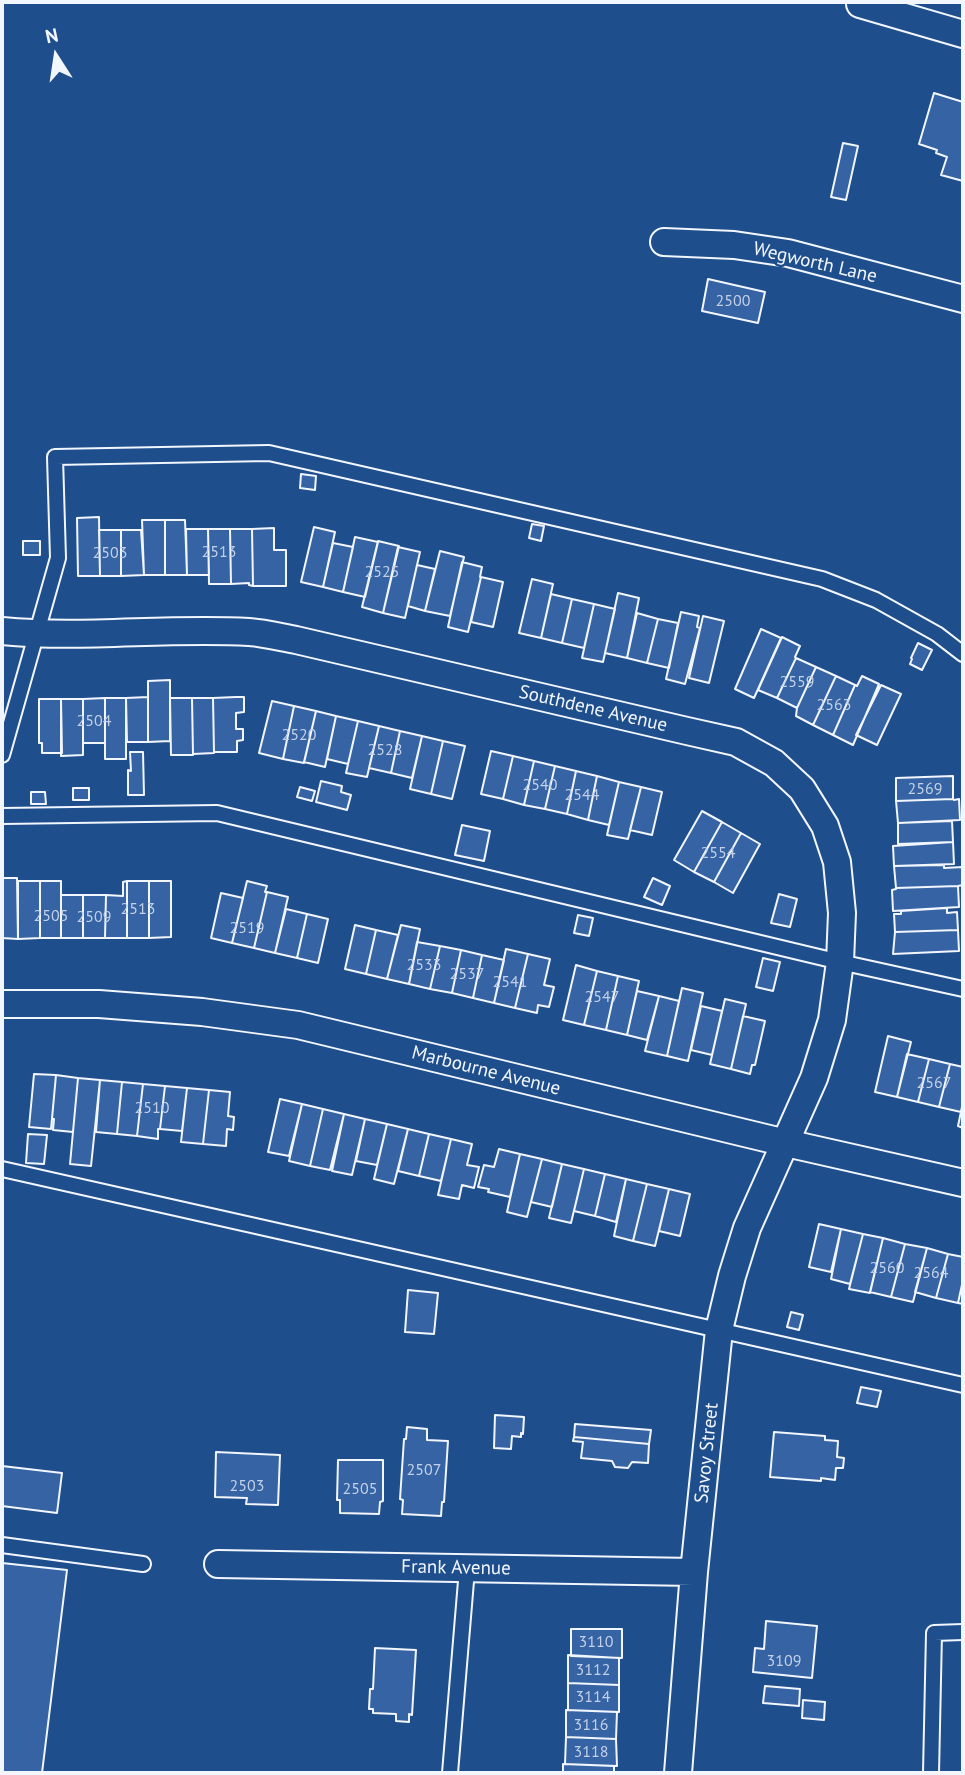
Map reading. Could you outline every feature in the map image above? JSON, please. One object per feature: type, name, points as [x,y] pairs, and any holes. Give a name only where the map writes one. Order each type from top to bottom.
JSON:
[{"type":"street","points":[[860,4],[963,34]]},
{"type":"street","name":"Wegworth Lane","points":[[664,242],[734,245],[788,253],[963,299]]},
{"type":"street","name":"Southdene Avenue","points":[[2,631],[36,634],[199,630],[252,632],[736,743],[774,763],[802,789],[825,826],[837,862],[842,914],[840,962],[832,1020],[814,1078],[786,1143]]},
{"type":"street","name":"Marbourne Avenue","points":[[2,1004],[99,1004],[202,1012],[298,1025],[963,1183]]},
{"type":"street","name":"Savoy Street","points":[[678,1773],[694,1572],[719,1330],[747,1228],[786,1143]]},
{"type":"street","name":"Frank Avenue","points":[[218,1564],[694,1572]]},
{"type":"lane","points":[[2,755],[58,558],[55,457],[269,453],[821,579],[876,600],[937,634],[963,654]]},
{"type":"lane","points":[[2,816],[217,813],[963,989]]},
{"type":"lane","points":[[2,1169],[963,1385]]},
{"type":"lane","points":[[2,1545],[143,1564]]},
{"type":"lane","points":[[450,1773],[467,1569]]},
{"type":"lane","points":[[931,1773],[934,1633],[963,1632]]},
{"type":"building","points":[[934,93],[963,102],[963,181],[941,175],[947,157],[936,153],[937,150],[919,144]]},
{"type":"building","points":[[843,143],[858,146],[846,200],[831,197]]},
{"type":"building","points":[[708,279],[765,292],[758,323],[702,311]]},
{"type":"building","points":[[301,474],[316,476],[315,490],[300,488]]},
{"type":"building","points":[[99,517],[100,576],[78,576],[77,518]]},
{"type":"building","points":[[142,520],[165,520],[165,575],[144,575]]},
{"type":"building","points":[[165,520],[185,520],[187,575],[165,575]]},
{"type":"building","points":[[532,524],[544,526],[541,541],[529,538]]},
{"type":"building","points":[[314,527],[335,532],[323,587],[301,582]]},
{"type":"building","points":[[274,528],[274,550],[286,550],[286,586],[253,586],[252,529]]},
{"type":"building","points":[[186,529],[208,529],[209,575],[187,575]]},
{"type":"building","points":[[208,529],[230,529],[231,584],[209,584]]},
{"type":"building","points":[[230,529],[252,529],[253,586],[249,583],[231,584]]},
{"type":"building","points":[[99,530],[121,530],[121,576],[100,576]]},
{"type":"building","points":[[121,530],[141,530],[144,575],[121,576]]},
{"type":"building","points":[[355,537],[378,542],[365,597],[343,592]]},
{"type":"building","points":[[23,541],[40,541],[40,555],[23,555]]},
{"type":"building","points":[[378,541],[399,546],[383,613],[362,607]]},
{"type":"building","points":[[333,543],[353,547],[343,592],[323,587]]},
{"type":"building","points":[[398,547],[420,552],[405,618],[383,613]]},
{"type":"building","points":[[440,551],[464,557],[450,616],[425,611]]},
{"type":"building","points":[[462,562],[482,567],[468,632],[448,627]]},
{"type":"building","points":[[417,565],[435,569],[425,611],[408,606]]},
{"type":"building","points":[[481,577],[503,582],[493,627],[471,622]]},
{"type":"building","points":[[532,579],[553,584],[541,638],[519,633]]},
{"type":"building","points":[[618,593],[639,598],[627,658],[605,653]]},
{"type":"building","points":[[551,594],[572,599],[562,643],[541,638]]},
{"type":"building","points":[[572,599],[594,604],[584,648],[562,643]]},
{"type":"building","points":[[594,604],[615,609],[603,662],[582,658]]},
{"type":"building","points":[[681,612],[699,616],[697,627],[700,628],[685,684],[666,679]]},
{"type":"building","points":[[637,613],[658,619],[647,663],[627,658]]},
{"type":"building","points":[[703,616],[724,621],[709,683],[689,678]]},
{"type":"building","points":[[658,619],[678,623],[669,668],[647,663]]},
{"type":"building","points":[[761,629],[781,638],[754,698],[735,689]]},
{"type":"building","points":[[782,637],[800,646],[777,698],[758,690]]},
{"type":"building","points":[[918,643],[932,650],[922,670],[910,664]]},
{"type":"building","points":[[796,658],[816,667],[797,708],[777,698]]},
{"type":"building","points":[[816,667],[836,676],[813,725],[796,716]]},
{"type":"building","points":[[836,676],[855,685],[833,735],[813,725]]},
{"type":"building","points":[[862,676],[879,684],[853,745],[833,735],[855,685],[857,686]]},
{"type":"building","points":[[170,680],[170,741],[148,742],[148,681]]},
{"type":"building","points":[[881,685],[901,694],[877,745],[856,735]]},
{"type":"building","points":[[148,697],[148,742],[127,742],[126,698]]},
{"type":"building","points":[[244,697],[244,712],[236,713],[236,729],[243,729],[243,740],[237,741],[237,752],[214,752],[213,698]]},
{"type":"building","points":[[105,698],[105,743],[83,743],[83,699]]},
{"type":"building","points":[[105,698],[126,698],[126,759],[105,759]]},
{"type":"building","points":[[170,698],[192,698],[193,755],[171,755]]},
{"type":"building","points":[[192,698],[213,698],[214,753],[193,754]]},
{"type":"building","points":[[39,699],[61,699],[62,753],[42,753],[42,743],[39,743]]},
{"type":"building","points":[[61,699],[83,699],[83,755],[61,756]]},
{"type":"building","points":[[272,701],[294,706],[283,759],[259,753]]},
{"type":"building","points":[[294,706],[316,711],[304,763],[283,759]]},
{"type":"building","points":[[316,711],[336,716],[325,767],[304,762]]},
{"type":"building","points":[[336,716],[358,721],[348,764],[327,759]]},
{"type":"building","points":[[358,721],[379,726],[367,777],[346,773]]},
{"type":"building","points":[[379,726],[400,731],[391,773],[369,768]]},
{"type":"building","points":[[400,731],[422,736],[412,778],[391,773]]},
{"type":"building","points":[[422,736],[443,741],[431,794],[410,789]]},
{"type":"building","points":[[443,741],[465,746],[452,799],[431,794]]},
{"type":"building","points":[[491,751],[513,756],[503,799],[481,794]]},
{"type":"building","points":[[130,752],[143,752],[144,795],[128,795]]},
{"type":"building","points":[[513,756],[534,761],[524,805],[503,799]]},
{"type":"building","points":[[534,761],[555,766],[545,809],[524,805]]},
{"type":"building","points":[[555,766],[576,771],[567,814],[545,809]]},
{"type":"building","points":[[576,771],[597,776],[588,820],[567,814]]},
{"type":"building","points":[[597,776],[619,782],[609,825],[588,820]]},
{"type":"building","points":[[953,776],[953,799],[896,801],[896,778]]},
{"type":"building","points":[[321,781],[342,786],[341,792],[351,795],[347,810],[316,802]]},
{"type":"building","points":[[619,782],[641,787],[628,839],[607,835]]},
{"type":"building","points":[[300,787],[315,791],[312,801],[297,797]]},
{"type":"building","points":[[641,787],[662,792],[652,835],[630,830]]},
{"type":"building","points":[[73,788],[89,788],[89,800],[73,800]]},
{"type":"building","points":[[31,792],[45,792],[46,804],[31,804]]},
{"type":"building","points":[[959,799],[960,820],[898,823],[896,801]]},
{"type":"building","points":[[702,811],[722,822],[694,872],[674,860]]},
{"type":"building","points":[[952,821],[953,842],[898,844],[898,823]]},
{"type":"building","points":[[722,822],[741,833],[714,882],[694,872]]},
{"type":"building","points":[[462,825],[490,831],[484,861],[455,855]]},
{"type":"building","points":[[741,833],[760,844],[733,893],[714,882]]},
{"type":"building","points":[[953,842],[954,864],[894,866],[893,846]]},
{"type":"building","points":[[944,865],[944,868],[963,867],[963,885],[896,888],[894,866]]},
{"type":"building","points":[[2,878],[17,878],[18,939],[2,938]]},
{"type":"building","points":[[653,878],[670,886],[662,905],[644,897]]},
{"type":"building","points":[[18,881],[40,881],[40,938],[18,939]]},
{"type":"building","points":[[40,881],[61,881],[61,938],[40,938]]},
{"type":"building","points":[[127,881],[149,881],[149,938],[127,938]]},
{"type":"building","points":[[127,881],[127,938],[105,938],[106,895],[123,896],[123,882]]},
{"type":"building","points":[[149,881],[171,881],[171,937],[149,938]]},
{"type":"building","points":[[247,881],[267,886],[254,948],[232,943]]},
{"type":"building","points":[[958,886],[959,907],[893,911],[892,890],[896,888]]},
{"type":"building","points":[[267,892],[288,897],[275,953],[254,948]]},
{"type":"building","points":[[221,893],[243,898],[232,943],[211,938]]},
{"type":"building","points":[[779,894],[797,899],[790,927],[771,923]]},
{"type":"building","points":[[61,895],[83,895],[83,938],[61,938]]},
{"type":"building","points":[[83,895],[106,895],[105,938],[83,938]]},
{"type":"building","points":[[947,908],[947,913],[957,912],[958,930],[895,932],[894,914],[901,914],[901,911]]},
{"type":"building","points":[[286,909],[307,914],[297,958],[275,953]]},
{"type":"building","points":[[307,914],[328,919],[318,963],[297,958]]},
{"type":"building","points":[[578,915],[593,918],[589,936],[574,933]]},
{"type":"building","points":[[355,925],[376,930],[366,974],[345,969]]},
{"type":"building","points":[[401,925],[420,929],[409,984],[387,979]]},
{"type":"building","points":[[376,930],[398,935],[387,979],[366,974]]},
{"type":"building","points":[[958,930],[959,951],[893,954],[895,932]]},
{"type":"building","points":[[417,942],[440,946],[430,989],[409,984]]},
{"type":"building","points":[[440,946],[461,950],[452,993],[430,989]]},
{"type":"building","points":[[506,949],[528,954],[515,1008],[494,1003]]},
{"type":"building","points":[[461,950],[482,955],[473,998],[452,993]]},
{"type":"building","points":[[528,954],[550,959],[544,985],[554,987],[549,1007],[538,1005],[537,1013],[515,1008]]},
{"type":"building","points":[[482,955],[504,960],[494,1003],[473,998]]},
{"type":"building","points":[[763,958],[780,962],[773,991],[756,987]]},
{"type":"building","points":[[576,965],[597,971],[584,1025],[563,1020]]},
{"type":"building","points":[[597,971],[618,976],[606,1030],[584,1025]]},
{"type":"building","points":[[618,976],[639,981],[627,1035],[606,1030]]},
{"type":"building","points":[[682,988],[703,993],[688,1061],[667,1056]]},
{"type":"building","points":[[637,991],[659,996],[647,1040],[627,1035]]},
{"type":"building","points":[[659,996],[679,1001],[667,1056],[645,1051]]},
{"type":"building","points":[[725,999],[746,1004],[731,1069],[710,1064]]},
{"type":"building","points":[[701,1006],[722,1011],[712,1055],[691,1050]]},
{"type":"building","points":[[743,1016],[765,1021],[755,1065],[752,1065],[750,1074],[731,1069]]},
{"type":"building","points":[[888,1036],[911,1042],[897,1097],[875,1092]]},
{"type":"building","points":[[907,1054],[929,1059],[918,1102],[897,1097]]},
{"type":"building","points":[[929,1059],[950,1064],[939,1107],[918,1102]]},
{"type":"building","points":[[950,1064],[963,1067],[961,1112],[939,1107]]},
{"type":"building","points":[[34,1074],[56,1075],[51,1129],[29,1127]]},
{"type":"building","points":[[56,1075],[78,1078],[73,1132],[53,1130]]},
{"type":"building","points":[[78,1078],[100,1080],[91,1166],[70,1164]]},
{"type":"building","points":[[100,1080],[122,1082],[117,1134],[96,1132]]},
{"type":"building","points":[[122,1082],[143,1084],[137,1136],[117,1134]]},
{"type":"building","points":[[143,1084],[165,1086],[158,1139],[137,1136]]},
{"type":"building","points":[[165,1086],[187,1088],[182,1131],[160,1129]]},
{"type":"building","points":[[187,1088],[209,1090],[203,1144],[181,1142]]},
{"type":"building","points":[[209,1090],[230,1092],[228,1116],[234,1117],[233,1130],[227,1129],[226,1146],[203,1144]]},
{"type":"building","points":[[280,1099],[302,1104],[289,1156],[268,1152]]},
{"type":"building","points":[[963,1102],[963,1128],[958,1126]]},
{"type":"building","points":[[302,1104],[323,1109],[310,1166],[289,1161]]},
{"type":"building","points":[[323,1109],[344,1114],[330,1170],[310,1166]]},
{"type":"building","points":[[344,1114],[365,1119],[352,1175],[332,1171]]},
{"type":"building","points":[[365,1119],[387,1124],[377,1165],[356,1161]]},
{"type":"building","points":[[387,1124],[408,1129],[394,1184],[374,1179]]},
{"type":"building","points":[[408,1129],[429,1134],[419,1176],[398,1171]]},
{"type":"building","points":[[28,1134],[47,1135],[44,1164],[26,1163]]},
{"type":"building","points":[[429,1134],[451,1139],[441,1181],[419,1176]]},
{"type":"building","points":[[451,1139],[472,1144],[467,1165],[479,1167],[474,1188],[462,1185],[459,1199],[438,1195]]},
{"type":"building","points":[[499,1149],[520,1154],[510,1197],[478,1187],[484,1165],[494,1167]]},
{"type":"building","points":[[520,1154],[542,1159],[527,1217],[507,1212]]},
{"type":"building","points":[[542,1159],[562,1164],[552,1207],[531,1202]]},
{"type":"building","points":[[562,1164],[584,1169],[571,1223],[549,1218]]},
{"type":"building","points":[[584,1169],[605,1174],[595,1216],[574,1211]]},
{"type":"building","points":[[605,1174],[626,1179],[616,1222],[595,1216]]},
{"type":"building","points":[[626,1179],[647,1184],[633,1241],[614,1236]]},
{"type":"building","points":[[647,1184],[669,1189],[655,1246],[633,1241]]},
{"type":"building","points":[[669,1189],[690,1194],[680,1236],[659,1231]]},
{"type":"building","points":[[819,1224],[841,1229],[831,1272],[809,1267]]},
{"type":"building","points":[[841,1229],[863,1234],[850,1284],[831,1279]]},
{"type":"building","points":[[863,1234],[883,1238],[870,1293],[849,1289]]},
{"type":"building","points":[[883,1238],[905,1244],[891,1297],[870,1292]]},
{"type":"building","points":[[905,1244],[927,1248],[913,1302],[891,1297]]},
{"type":"building","points":[[927,1248],[948,1254],[936,1298],[915,1292]]},
{"type":"building","points":[[948,1254],[963,1257],[963,1280],[958,1303],[936,1298]]},
{"type":"building","points":[[963,1280],[963,1304],[958,1303]]},
{"type":"building","points":[[408,1290],[438,1293],[434,1334],[405,1332]]},
{"type":"building","points":[[791,1312],[803,1315],[799,1330],[787,1327]]},
{"type":"building","points":[[861,1387],[881,1391],[877,1407],[857,1403]]},
{"type":"building","points":[[495,1415],[524,1417],[523,1434],[521,1433],[521,1437],[512,1436],[511,1449],[494,1448]]},
{"type":"building","points":[[575,1424],[651,1430],[649,1444],[574,1437]]},
{"type":"building","points":[[407,1427],[427,1429],[427,1440],[448,1441],[441,1516],[402,1514],[403,1500],[400,1499]]},
{"type":"building","points":[[774,1432],[825,1436],[825,1440],[838,1441],[837,1457],[844,1458],[843,1468],[836,1468],[835,1480],[770,1477]]},
{"type":"building","points":[[574,1437],[649,1444],[648,1463],[632,1462],[628,1468],[615,1467],[612,1461],[581,1458],[583,1442],[573,1441]]},
{"type":"building","points":[[216,1452],[280,1455],[278,1505],[246,1504],[247,1498],[215,1497]]},
{"type":"building","points":[[338,1460],[383,1460],[383,1501],[380,1502],[379,1514],[340,1513],[340,1500],[337,1500]]},
{"type":"building","points":[[2,1466],[62,1473],[57,1513],[2,1506]]},
{"type":"building","points":[[2,1563],[67,1570],[42,1773],[2,1773]]},
{"type":"building","points":[[766,1621],[817,1626],[812,1678],[753,1672],[755,1648],[764,1649]]},
{"type":"building","points":[[571,1629],[622,1629],[622,1658],[571,1656]]},
{"type":"building","points":[[375,1648],[416,1650],[412,1715],[409,1714],[409,1722],[396,1721],[396,1714],[373,1713],[373,1709],[369,1709]]},
{"type":"building","points":[[568,1655],[619,1658],[619,1685],[568,1683]]},
{"type":"building","points":[[568,1683],[619,1685],[619,1712],[568,1710]]},
{"type":"building","points":[[765,1686],[800,1689],[799,1706],[763,1703]]},
{"type":"building","points":[[803,1700],[825,1702],[824,1720],[802,1718]]},
{"type":"building","points":[[566,1710],[617,1712],[616,1739],[566,1737]]},
{"type":"building","points":[[566,1737],[616,1739],[617,1766],[565,1764]]},
{"type":"building","points":[[563,1764],[614,1766],[614,1773],[563,1773]]}]
